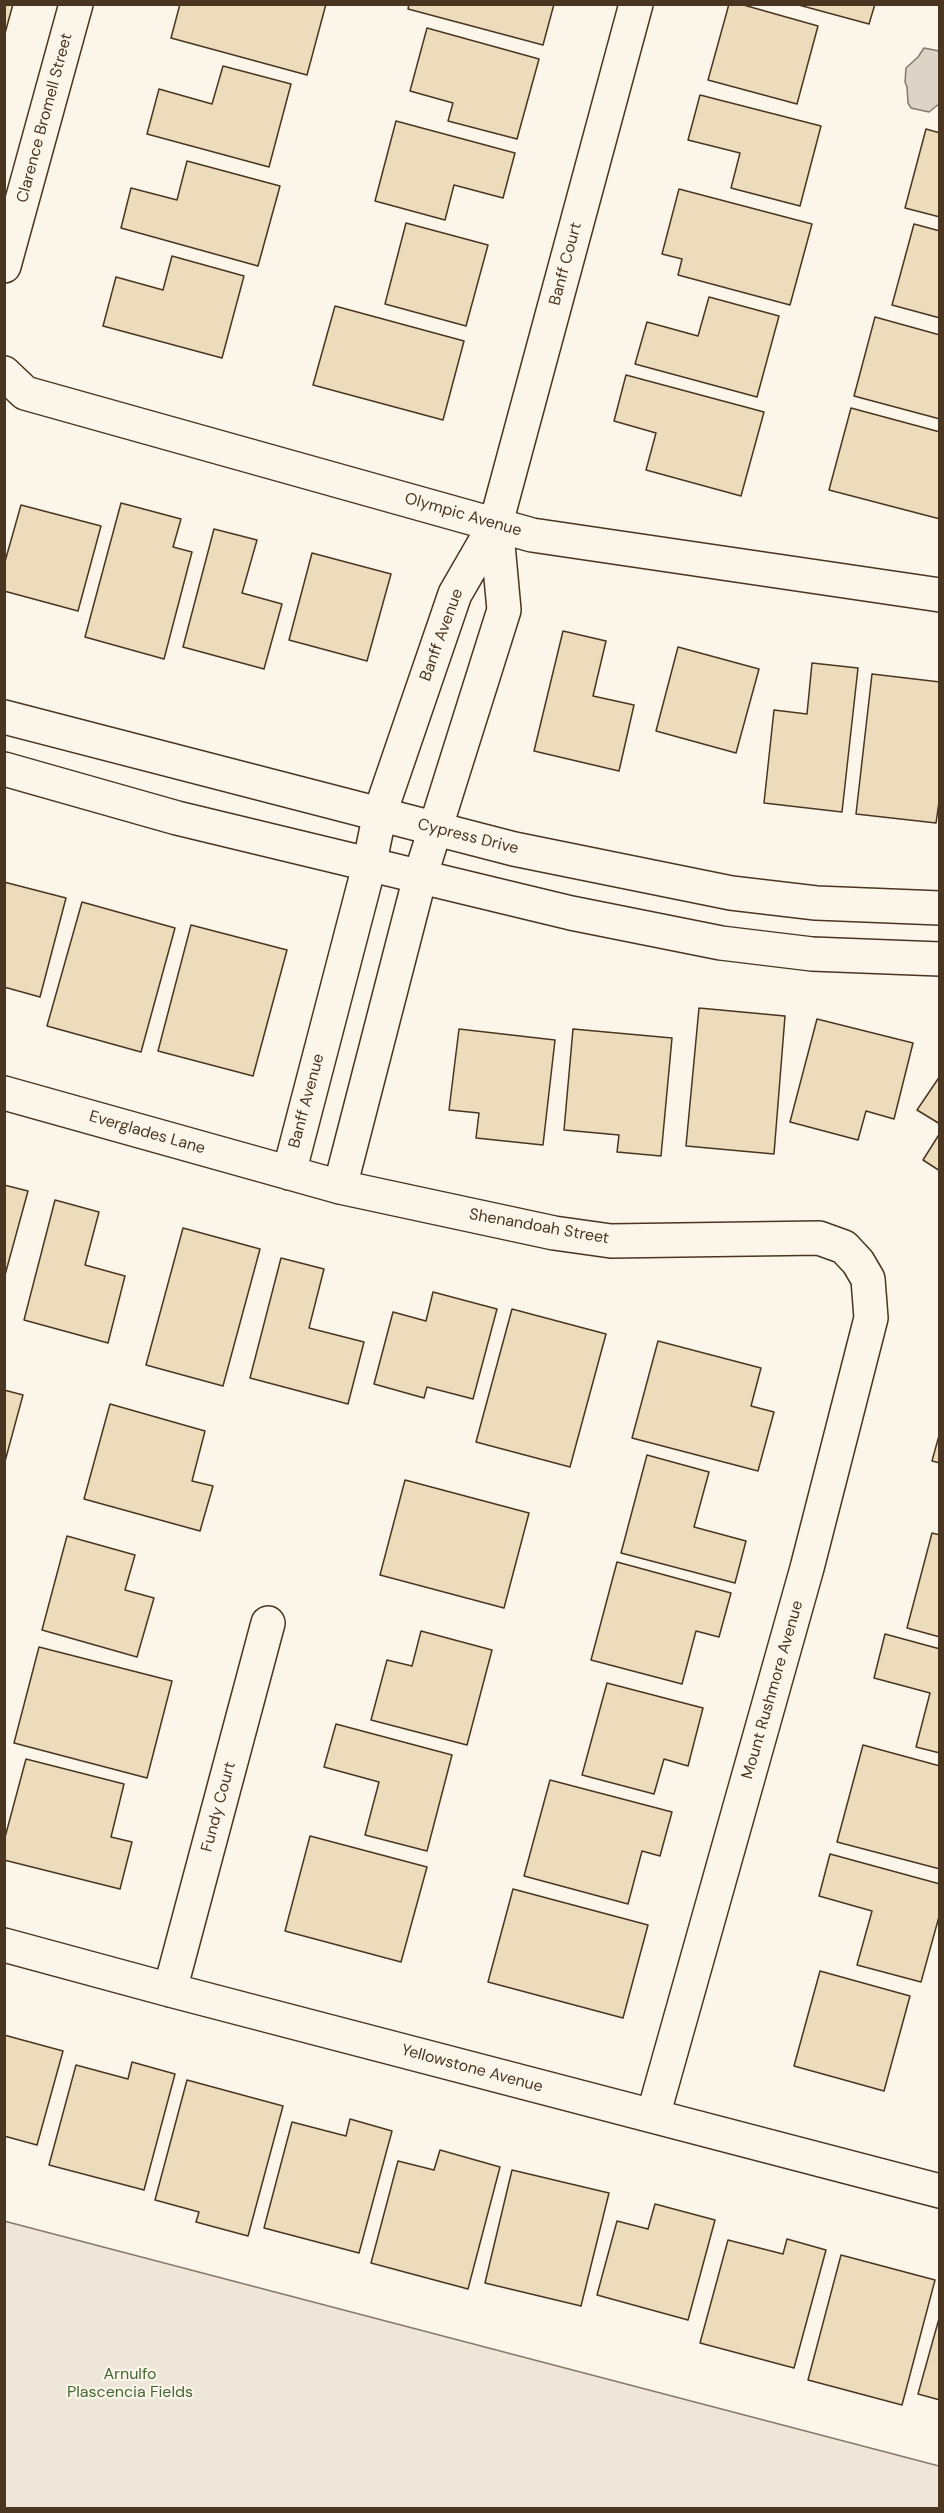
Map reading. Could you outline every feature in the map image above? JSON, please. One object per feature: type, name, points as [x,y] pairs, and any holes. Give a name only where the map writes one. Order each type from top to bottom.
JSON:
[{"type":"street","name":"Clarence Bromell Street","points":[[4,266],[76,4]]},
{"type":"street","name":"Banff Court","points":[[496,523],[636,4]]},
{"type":"street","name":"Olympic Avenue","points":[[4,373],[25,393],[544,536],[939,595]]},
{"type":"street","name":"Banff Avenue","points":[[289,1173],[369,866],[380,813],[454,594],[496,523]]},
{"type":"street","points":[[340,1187],[420,877],[504,610],[496,523]]},
{"type":"street","name":"Cypress Drive","points":[[4,717],[514,849],[730,893],[816,903],[939,909]]},
{"type":"street","points":[[4,769],[177,818],[571,913],[721,943],[813,954],[939,960]]},
{"type":"street","name":"Everglades Lane","points":[[4,1093],[289,1173]]},
{"type":"street","name":"Shenandoah Street","points":[[289,1173],[340,1187],[554,1233],[611,1241],[819,1238],[844,1247],[858,1262]]},
{"type":"street","name":"Mount Rushmore Avenue","points":[[653,2116],[807,1568],[871,1318],[868,1279],[858,1262]]},
{"type":"street","name":"Fundy Court","points":[[170,1990],[268,1623]]},
{"type":"street","name":"Yellowstone Avenue","points":[[4,1945],[939,2192]]},
{"type":"green space","name":"Arnulfo Plascencia Fields","points":[[4,2221],[939,2466],[939,2508],[5,2508]]},
{"type":"shaded area","points":[[924,48],[939,51],[939,104],[929,112],[911,108],[905,82],[906,68]]},
{"type":"building","points":[[4,4],[13,4],[4,37]]},
{"type":"building","points":[[180,4],[326,4],[307,75],[171,38]]},
{"type":"building","points":[[409,4],[554,4],[543,45],[408,9]]},
{"type":"building","points":[[729,4],[740,4],[818,26],[797,104],[708,80]]},
{"type":"building","points":[[795,4],[875,4],[869,24]]},
{"type":"building","points":[[427,28],[539,59],[517,139],[448,121],[453,103],[410,91]]},
{"type":"building","points":[[223,66],[291,84],[269,167],[147,134],[159,89],[212,104]]},
{"type":"building","points":[[700,95],[821,126],[800,206],[731,188],[740,153],[688,140]]},
{"type":"building","points":[[396,121],[515,153],[503,198],[454,185],[445,220],[375,201]]},
{"type":"building","points":[[926,129],[940,133],[940,217],[905,208]]},
{"type":"building","points":[[187,161],[280,186],[258,266],[121,228],[131,188],[177,200]]},
{"type":"building","points":[[679,189],[812,224],[790,305],[678,275],[682,259],[662,254]]},
{"type":"building","points":[[406,223],[488,245],[466,326],[385,304]]},
{"type":"building","points":[[914,224],[940,231],[940,318],[892,305]]},
{"type":"building","points":[[172,256],[244,276],[222,358],[103,326],[116,277],[163,290]]},
{"type":"building","points":[[709,297],[779,316],[757,397],[635,364],[647,322],[698,336]]},
{"type":"building","points":[[335,306],[464,341],[443,420],[313,385]]},
{"type":"building","points":[[875,317],[940,335],[940,419],[854,396]]},
{"type":"building","points":[[626,375],[764,412],[741,496],[646,470],[656,433],[614,421]]},
{"type":"building","points":[[851,408],[940,432],[940,519],[829,490]]},
{"type":"building","points":[[121,503],[181,519],[173,547],[192,552],[164,659],[85,637]]},
{"type":"building","points":[[21,505],[101,526],[78,611],[4,591],[4,565]]},
{"type":"building","points":[[214,529],[257,540],[242,593],[282,604],[264,669],[183,647]]},
{"type":"building","points":[[312,553],[391,574],[367,661],[289,640]]},
{"type":"building","points":[[563,631],[606,641],[593,696],[634,705],[619,771],[534,751]]},
{"type":"building","points":[[678,647],[759,669],[736,753],[656,731]]},
{"type":"building","points":[[812,663],[858,668],[842,812],[764,803],[774,710],[807,714]]},
{"type":"building","points":[[872,674],[940,682],[940,795],[936,823],[856,814]]},
{"type":"building","points":[[4,882],[66,898],[40,997],[4,987]]},
{"type":"building","points":[[82,902],[175,928],[141,1052],[47,1026]]},
{"type":"building","points":[[191,925],[287,950],[253,1076],[158,1051]]},
{"type":"building","points":[[699,1008],[785,1016],[774,1154],[686,1146]]},
{"type":"building","points":[[817,1019],[913,1043],[894,1119],[866,1111],[858,1140],[790,1122]]},
{"type":"building","points":[[459,1029],[555,1040],[543,1145],[476,1138],[479,1113],[449,1110]]},
{"type":"building","points":[[573,1029],[672,1038],[661,1156],[617,1152],[619,1135],[564,1130]]},
{"type":"building","points":[[940,1076],[940,1124],[917,1110]]},
{"type":"building","points":[[940,1133],[940,1171],[923,1160]]},
{"type":"building","points":[[4,1185],[28,1191],[5,1275],[4,1275]]},
{"type":"building","points":[[55,1200],[99,1212],[85,1265],[125,1276],[108,1343],[24,1320]]},
{"type":"building","points":[[183,1228],[260,1249],[223,1386],[146,1365]]},
{"type":"building","points":[[281,1258],[324,1269],[309,1328],[364,1342],[348,1404],[250,1378]]},
{"type":"building","points":[[433,1292],[497,1309],[473,1399],[427,1387],[424,1398],[374,1384],[393,1312],[426,1321]]},
{"type":"building","points":[[512,1309],[606,1334],[570,1467],[476,1442]]},
{"type":"building","points":[[658,1341],[761,1368],[751,1406],[774,1412],[758,1471],[632,1438]]},
{"type":"building","points":[[4,1390],[23,1395],[4,1465]]},
{"type":"building","points":[[110,1404],[205,1431],[192,1481],[213,1486],[200,1531],[84,1499]]},
{"type":"building","points":[[940,1432],[940,1463],[932,1461]]},
{"type":"building","points":[[647,1455],[709,1472],[694,1527],[746,1541],[735,1583],[621,1553]]},
{"type":"building","points":[[405,1480],[529,1513],[504,1608],[380,1575]]},
{"type":"building","points":[[932,1533],[940,1535],[940,1637],[907,1628]]},
{"type":"building","points":[[67,1536],[135,1555],[125,1590],[154,1598],[137,1657],[42,1630]]},
{"type":"building","points":[[617,1562],[731,1593],[719,1637],[696,1631],[682,1684],[591,1660]]},
{"type":"building","points":[[421,1631],[492,1650],[467,1745],[371,1720],[387,1660],[412,1666]]},
{"type":"building","points":[[885,1634],[940,1649],[940,1753],[916,1747],[930,1693],[874,1678]]},
{"type":"building","points":[[39,1647],[172,1681],[147,1778],[14,1743]]},
{"type":"building","points":[[607,1683],[703,1708],[688,1766],[664,1759],[654,1794],[582,1775]]},
{"type":"building","points":[[336,1724],[452,1755],[427,1851],[365,1835],[379,1782],[324,1767]]},
{"type":"building","points":[[863,1745],[940,1766],[940,1869],[837,1842]]},
{"type":"building","points":[[26,1759],[124,1784],[111,1837],[132,1842],[120,1889],[4,1860],[4,1841]]},
{"type":"building","points":[[550,1780],[672,1812],[660,1856],[642,1851],[628,1904],[524,1876]]},
{"type":"building","points":[[310,1836],[427,1867],[401,1962],[285,1931]]},
{"type":"building","points":[[830,1854],[940,1884],[940,1913],[921,1982],[857,1965],[872,1911],[819,1896]]},
{"type":"building","points":[[513,1889],[648,1925],[623,2018],[488,1982]]},
{"type":"building","points":[[820,1971],[910,1996],[884,2091],[794,2066]]},
{"type":"building","points":[[4,2035],[63,2051],[37,2145],[4,2136]]},
{"type":"building","points":[[132,2062],[175,2074],[144,2190],[49,2165],[76,2065],[128,2079]]},
{"type":"building","points":[[187,2080],[283,2106],[248,2236],[196,2222],[199,2212],[155,2200]]},
{"type":"building","points":[[350,2119],[392,2131],[359,2253],[264,2228],[292,2122],[346,2136]]},
{"type":"building","points":[[440,2150],[500,2167],[468,2289],[371,2263],[398,2161],[434,2170]]},
{"type":"building","points":[[512,2170],[609,2193],[581,2306],[485,2283]]},
{"type":"building","points":[[655,2204],[715,2220],[688,2320],[597,2295],[617,2221],[648,2229]]},
{"type":"building","points":[[787,2239],[826,2250],[794,2368],[700,2343],[728,2240],[783,2254]]},
{"type":"building","points":[[841,2255],[935,2280],[902,2405],[808,2380]]},
{"type":"building","points":[[940,2315],[940,2400],[918,2394]]}]
